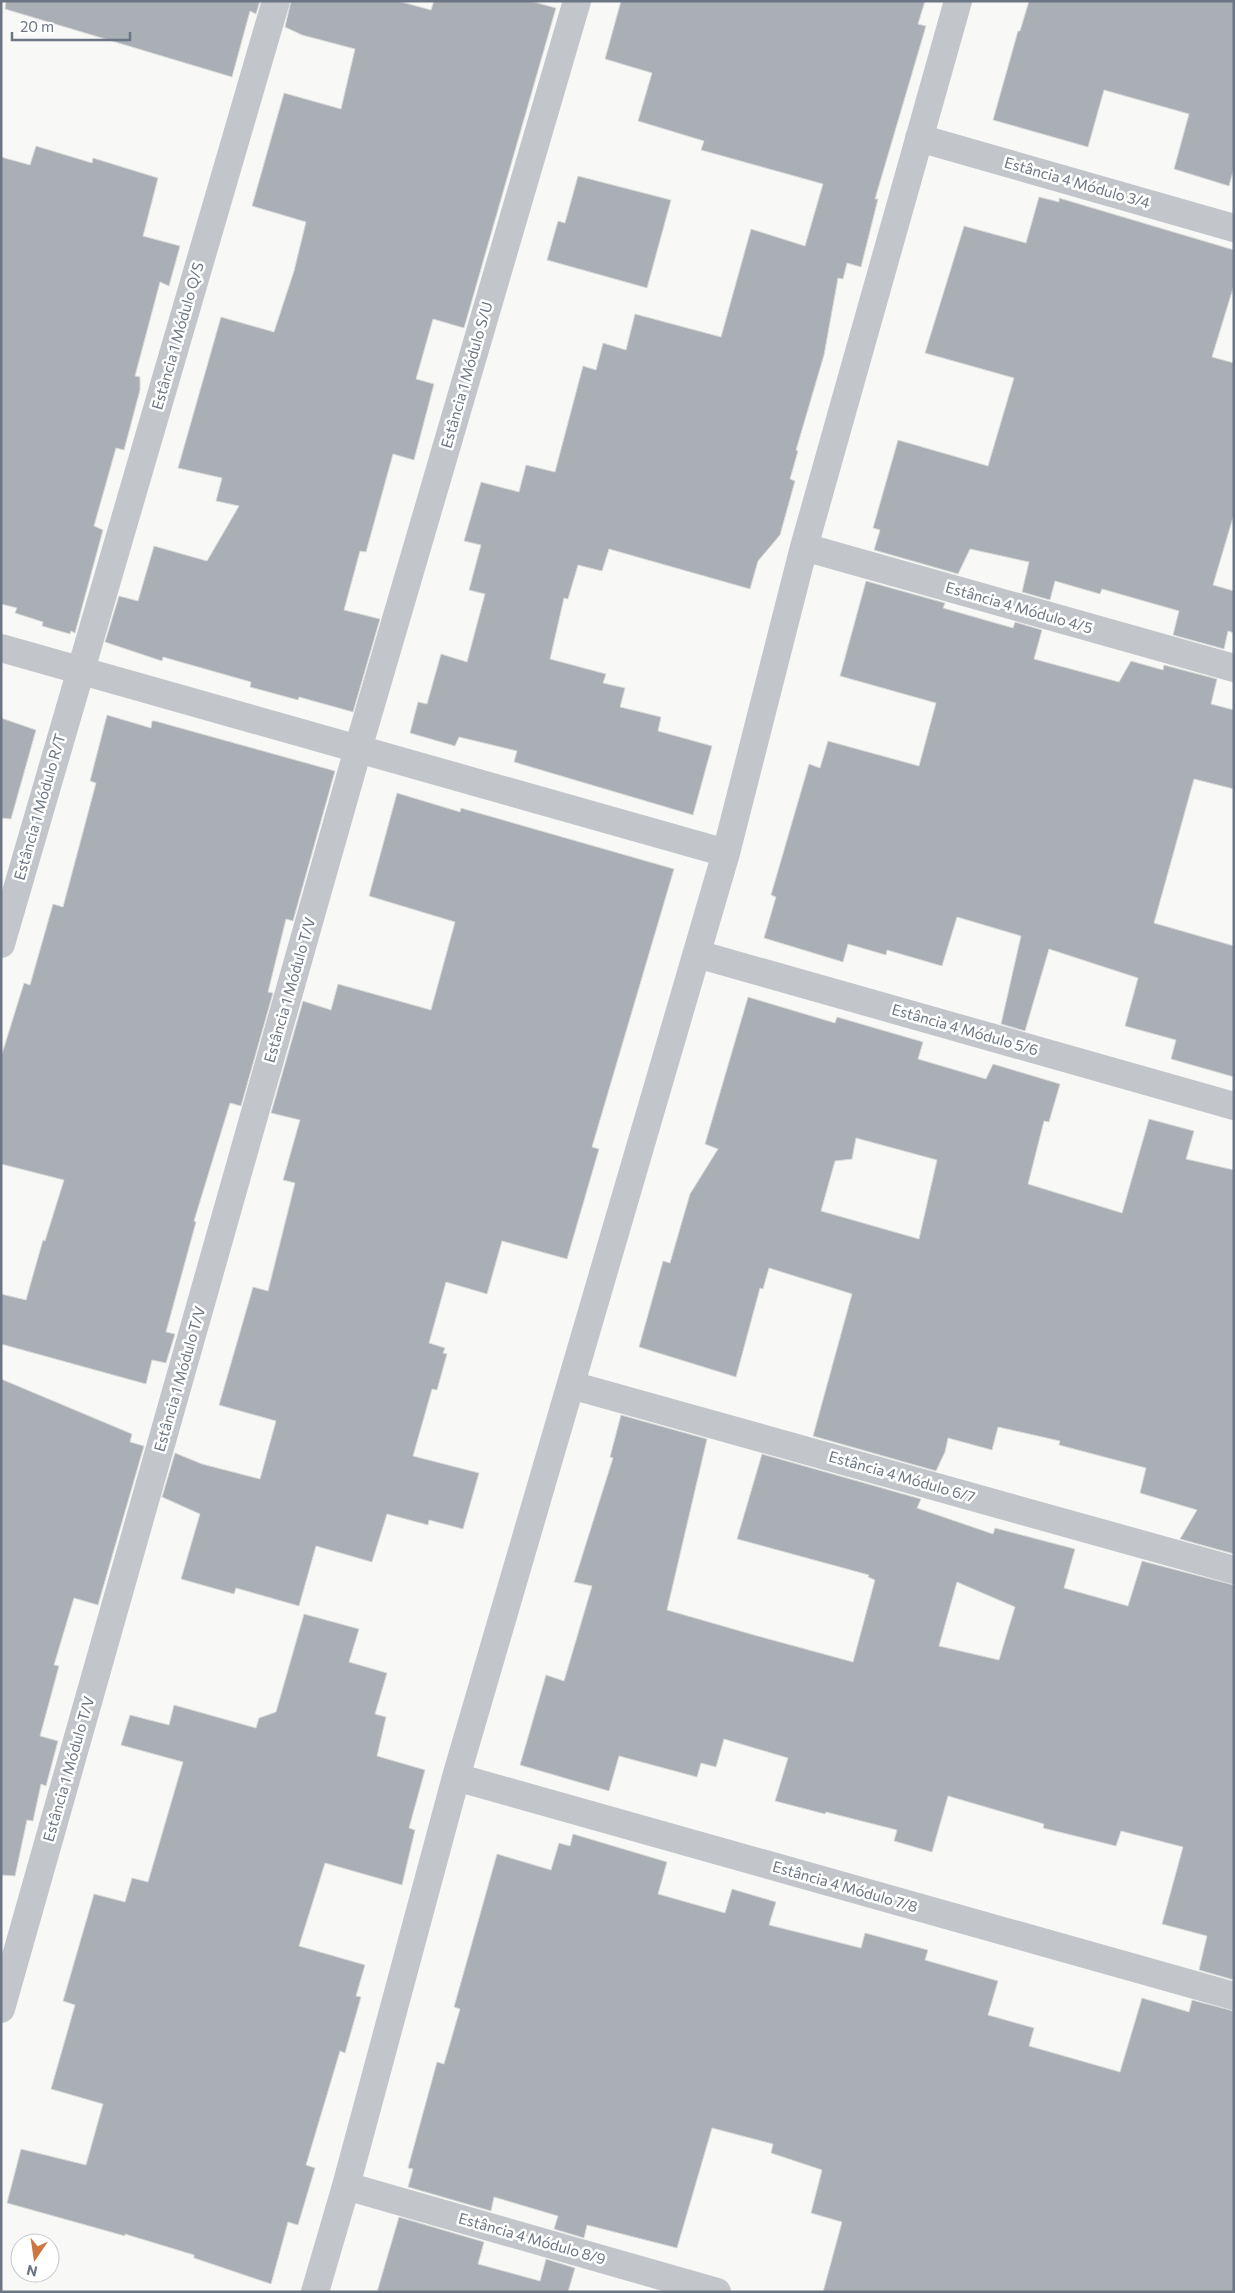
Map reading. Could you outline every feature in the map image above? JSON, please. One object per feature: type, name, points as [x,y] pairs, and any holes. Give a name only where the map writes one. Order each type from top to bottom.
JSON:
[{"type":"street","name":"Estância 1 Módulo Q/S","points":[[80,670],[276,1]]},
{"type":"street","name":"Estância 1 Módulo S/U","points":[[358,749],[576,1]]},
{"type":"street","points":[[315,2292],[346,2186],[456,1778],[726,853],[804,547],[958,1]]},
{"type":"street","name":"Estância 4 Módulo 3/4","points":[[919,138],[1234,228]]},
{"type":"street","name":"Estância 4 Módulo 4/5","points":[[804,547],[1234,668]]},
{"type":"street","points":[[1,648],[726,853]]},
{"type":"street","name":"Estância 1 Módulo R/T","points":[[1,944],[80,670]]},
{"type":"street","name":"Estância 1 Módulo T/V","points":[[1,2009],[358,749]]},
{"type":"street","name":"Estância 4 Módulo 5/6","points":[[697,954],[1234,1106]]},
{"type":"street","name":"Estância 4 Módulo 6/7","points":[[570,1385],[1234,1570]]},
{"type":"street","name":"Estância 4 Módulo 7/8","points":[[456,1778],[1234,1996]]},
{"type":"street","name":"Estância 4 Módulo 8/9","points":[[346,2186],[717,2292]]},
{"type":"building","points":[[6,1],[260,1],[256,14],[250,11],[232,77],[5,9]]},
{"type":"building","points":[[291,1],[398,1],[431,10],[434,1],[530,1],[556,8],[464,328],[433,319],[416,379],[434,384],[414,460],[393,454],[366,552],[360,551],[344,610],[380,619],[353,712],[299,697],[298,700],[250,687],[251,682],[163,657],[162,661],[105,642],[119,596],[138,601],[154,546],[207,561],[239,506],[216,501],[222,478],[178,468],[221,317],[274,332],[294,271],[306,222],[252,206],[284,93],[341,109],[355,49],[302,35],[285,27]]},
{"type":"building","points":[[621,1],[925,1],[918,24],[926,26],[875,199],[878,199],[861,267],[847,263],[843,279],[838,278],[824,355],[796,450],[798,451],[790,479],[795,481],[780,535],[758,561],[750,589],[609,549],[602,571],[578,565],[568,599],[564,598],[550,659],[606,674],[603,683],[625,688],[620,707],[661,717],[658,731],[712,746],[693,815],[514,762],[517,751],[459,737],[455,746],[410,733],[418,702],[427,704],[441,654],[467,662],[485,594],[469,590],[481,545],[464,541],[481,482],[519,492],[526,465],[555,472],[583,366],[596,370],[603,343],[626,350],[635,314],[721,337],[751,229],[805,246],[823,184],[701,150],[704,141],[638,121],[652,73],[605,59]]},
{"type":"building","points":[[1029,1],[1234,1],[1234,168],[1229,186],[1174,169],[1189,114],[1104,90],[1088,147],[993,120],[1018,31],[1020,31]]},
{"type":"building","points":[[36,146],[92,163],[93,158],[158,178],[143,236],[180,246],[169,286],[160,282],[135,376],[140,377],[140,390],[124,450],[116,448],[94,526],[103,530],[75,633],[71,631],[70,634],[42,626],[43,622],[15,613],[17,608],[1,604],[1,157],[30,165]]},
{"type":"building","points":[[578,176],[671,200],[647,288],[547,260],[558,221],[565,223]]},
{"type":"building","points":[[1039,197],[1059,202],[1059,198],[1234,250],[1234,285],[1212,357],[1234,363],[1234,514],[1213,585],[1234,591],[1234,633],[1228,631],[1224,649],[1173,635],[1179,611],[1102,589],[1100,594],[1055,581],[1050,600],[1022,592],[1029,562],[970,549],[958,574],[874,550],[880,530],[873,528],[898,440],[988,466],[1014,378],[925,353],[964,226],[1026,243]]},
{"type":"building","points":[[866,581],[945,603],[943,608],[1013,628],[1015,622],[1042,630],[1034,659],[1119,682],[1131,661],[1163,670],[1164,665],[1217,679],[1211,704],[1234,710],[1234,789],[1194,779],[1154,923],[1234,946],[1234,1077],[1171,1059],[1176,1040],[1125,1026],[1138,978],[1049,949],[1025,1031],[1001,1024],[1021,936],[957,917],[942,966],[887,950],[886,955],[848,944],[843,962],[764,938],[776,897],[771,895],[809,764],[820,768],[828,741],[919,766],[936,703],[840,676]]},
{"type":"building","points":[[107,715],[151,728],[152,721],[155,721],[335,771],[293,921],[286,919],[268,992],[273,993],[241,1106],[230,1103],[194,1221],[196,1222],[166,1332],[175,1334],[166,1363],[152,1360],[146,1384],[1,1344],[1,1294],[26,1300],[43,1240],[45,1241],[64,1180],[1,1164],[1,1057],[24,983],[30,985],[53,904],[63,907],[96,783],[90,781]]},
{"type":"building","points":[[1,718],[36,730],[11,819],[1,818]]},
{"type":"building","points":[[397,793],[460,812],[461,808],[674,869],[592,1147],[599,1149],[567,1259],[502,1241],[487,1294],[446,1282],[429,1343],[445,1348],[443,1353],[447,1354],[437,1390],[432,1389],[413,1456],[479,1473],[463,1529],[429,1520],[428,1525],[387,1514],[372,1562],[316,1546],[299,1606],[236,1588],[234,1594],[181,1579],[200,1514],[162,1497],[175,1453],[202,1464],[260,1479],[276,1421],[219,1405],[253,1287],[268,1291],[295,1183],[283,1180],[300,1120],[271,1113],[303,1001],[331,1010],[338,984],[431,1010],[455,922],[369,896]]},
{"type":"building","points":[[748,997],[835,1023],[837,1017],[923,1042],[918,1059],[986,1079],[993,1064],[1060,1084],[1049,1122],[1044,1121],[1028,1184],[1122,1213],[1149,1119],[1194,1131],[1186,1159],[1234,1170],[1234,1554],[1180,1539],[1197,1510],[1140,1493],[1146,1468],[1059,1445],[1060,1441],[998,1427],[992,1450],[948,1438],[945,1452],[936,1471],[813,1436],[852,1294],[769,1268],[763,1289],[760,1288],[736,1377],[639,1347],[663,1261],[670,1263],[690,1194],[718,1149],[705,1144]],"holes":[[[856,1138],[937,1160],[919,1239],[821,1211],[835,1161],[852,1159]]]},
{"type":"building","points":[[1,1379],[132,1434],[130,1442],[144,1446],[98,1605],[74,1598],[54,1665],[59,1666],[40,1736],[58,1741],[46,1786],[41,1784],[33,1821],[27,1820],[15,1876],[1,1875]]},
{"type":"building","points":[[621,1415],[707,1439],[667,1610],[853,1662],[875,1580],[868,1577],[869,1575],[737,1539],[762,1454],[921,1499],[917,1508],[993,1534],[995,1528],[1075,1549],[1064,1588],[1128,1606],[1142,1561],[1234,1585],[1234,1980],[1199,1970],[1207,1936],[1162,1924],[1183,1847],[1121,1831],[1116,1846],[1043,1828],[1044,1824],[948,1796],[932,1852],[894,1841],[897,1830],[775,1801],[788,1758],[724,1739],[716,1767],[701,1763],[697,1777],[619,1756],[609,1791],[520,1765],[546,1675],[564,1681],[592,1586],[574,1582],[613,1458],[610,1457]],"holes":[[[957,1582],[1015,1607],[999,1660],[939,1646]]]},
{"type":"building","points":[[304,1614],[359,1629],[349,1662],[387,1673],[375,1714],[386,1717],[377,1756],[425,1770],[409,1828],[415,1830],[402,1885],[325,1863],[299,1946],[365,1965],[356,1996],[361,1997],[345,2053],[340,2051],[306,2165],[315,2168],[298,2225],[288,2222],[271,2284],[194,2258],[194,2255],[125,2234],[125,2236],[7,2203],[21,2149],[86,2165],[103,2104],[51,2089],[75,2005],[63,2001],[94,1894],[125,1902],[132,1878],[148,1882],[183,1762],[121,1745],[130,1715],[169,1725],[174,1705],[256,1728],[259,1718],[276,1712]]},
{"type":"building","points":[[573,1834],[667,1862],[658,1894],[725,1913],[732,1889],[776,1902],[769,1925],[861,1948],[865,1933],[928,1950],[925,1960],[998,1981],[988,2015],[1034,2028],[1029,2046],[1120,2072],[1142,1998],[1189,2012],[1192,2000],[1234,2011],[1234,2292],[823,2292],[842,2222],[811,2213],[822,2170],[771,2153],[773,2144],[712,2128],[677,2248],[587,2225],[584,2238],[554,2229],[558,2216],[494,2197],[491,2211],[408,2187],[413,2169],[408,2168],[437,2062],[444,2064],[460,2009],[454,2007],[497,1854],[551,1870],[559,1843],[570,1846]]},
{"type":"building","points":[[399,2217],[484,2242],[478,2264],[540,2281],[546,2259],[575,2268],[568,2292],[377,2292]]}]
